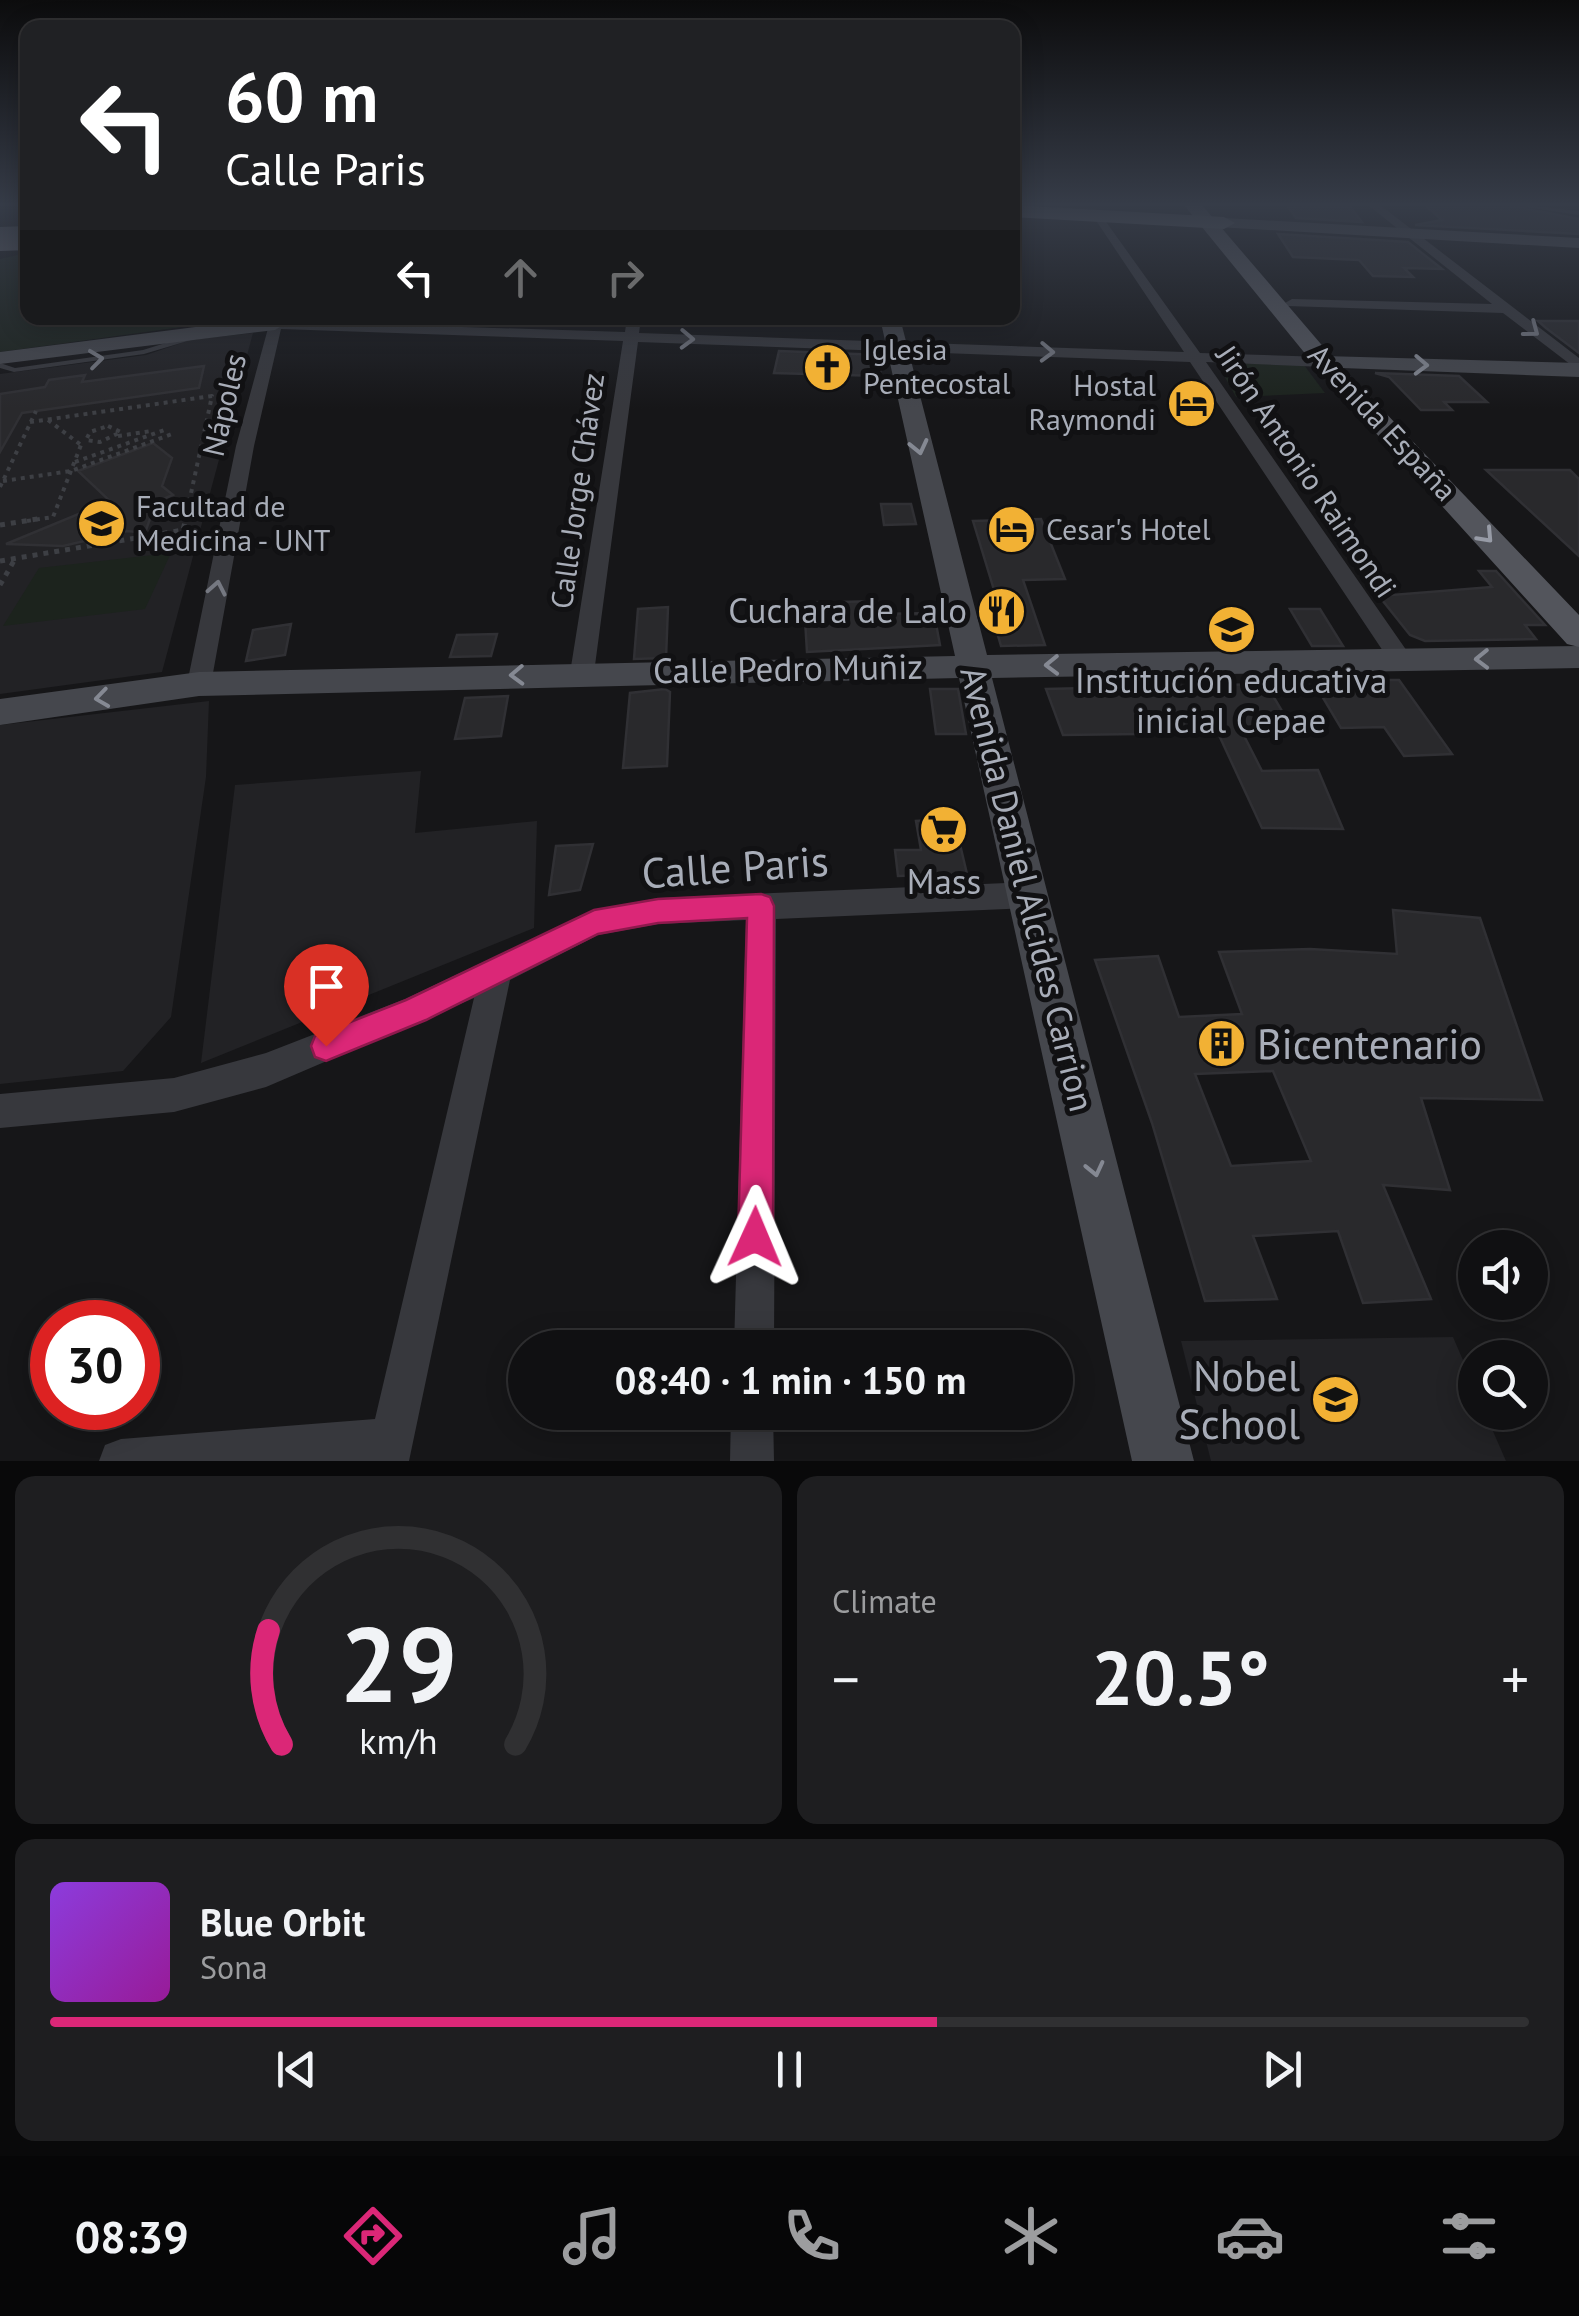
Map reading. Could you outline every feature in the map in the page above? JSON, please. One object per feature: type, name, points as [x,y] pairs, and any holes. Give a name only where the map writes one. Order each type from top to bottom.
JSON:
[{"type":"main road","name":"Avenida España","points":[[1259,273],[1579,636]]},
{"type":"main road","name":"Avenida España","points":[[1264,273],[1292,303],[1335,362],[1579,598]]},
{"type":"street","name":"Jirón Antonio Raimondi","points":[[1137,273],[1401,660]]},
{"type":"street","points":[[1458,273],[1579,368]]},
{"type":"street","points":[[1292,303],[1504,310]]},
{"type":"street","points":[[0,361],[246,325]]},
{"type":"street","name":"Nápoles","points":[[198,684],[245,446],[274,325]]},
{"type":"street","points":[[498,325],[632,328],[896,346],[1579,368]]},
{"type":"street","name":"Avenida Daniel Alcides Carrion","points":[[892,325],[972,666],[1032,895],[1164,1461]]},
{"type":"street","name":"Calle Jorge Chávez","points":[[582,673],[632,328]]},
{"type":"street","name":"Calle Pedro Muñiz","points":[[0,712],[198,684],[582,673],[1579,657]]},
{"type":"street","name":"Calle Paris","points":[[0,1111],[174,1095],[266,1070],[416,1010],[594,922],[658,911],[1032,895]]},
{"type":"street","points":[[754,1330],[761,906]]},
{"type":"street","points":[[121,1461],[389,1450],[496,970]]},
{"type":"street","points":[[752,1430],[752,1461]]},
{"type":"path","points":[[0,561],[183,530],[212,396],[30,422]]},
{"type":"path","points":[[1,484],[36,412]]},
{"type":"path","points":[[48,420],[81,445]]},
{"type":"path","points":[[91,442],[86,436],[90,432],[108,426],[121,428],[117,436]]},
{"type":"path","points":[[1,484],[71,470],[172,434],[167,429]]},
{"type":"path","points":[[81,445],[167,429]]},
{"type":"path","points":[[75,462],[167,429]]},
{"type":"path","points":[[0,525],[53,517],[81,445]]},
{"type":"path","points":[[0,585],[15,559]]},
{"type":"shaded area","points":[[0,273],[20,273],[20,325],[192,325],[189,326],[0,352]]},
{"type":"shaded area","name":"Facultad de Medicina - UNT","points":[[253,333],[162,672],[0,694],[0,374],[146,355],[190,340]]},
{"type":"shaded area","points":[[1217,363],[1304,365],[1325,393],[1236,397]]},
{"type":"shaded area","points":[[171,553],[145,609],[3,626],[39,568]]},
{"type":"shaded area","points":[[209,701],[206,777],[171,1017],[123,1071],[0,1084],[0,725]]},
{"type":"shaded area","points":[[421,771],[415,833],[537,821],[534,928],[201,1063],[235,785]]},
{"type":"shaded area","name":"Nobel School","points":[[1453,1337],[1458,1349],[1458,1430],[1492,1430],[1506,1461],[1211,1461],[1181,1341]]},
{"type":"building","points":[[1371,273],[1409,273],[1413,277]]},
{"type":"building","points":[[1538,321],[1579,321],[1579,353],[1546,328]]},
{"type":"building","name":"Iglesia Pentecostal","points":[[779,351],[881,355],[880,376],[774,373]]},
{"type":"building","points":[[204,366],[199,388],[22,413],[0,452],[0,394],[85,375],[82,382]]},
{"type":"building","points":[[1375,373],[1459,376],[1487,402],[1444,402],[1452,410],[1421,410],[1389,377]]},
{"type":"building","points":[[153,443],[172,458],[162,486],[173,495],[156,502],[145,533],[127,531],[63,546],[6,544],[110,501],[78,471]]},
{"type":"building","points":[[1486,470],[1570,470],[1579,479],[1579,556]]},
{"type":"building","points":[[881,504],[911,504],[916,524],[884,525]]},
{"type":"building","points":[[1041,519],[1065,579],[1023,580],[1045,645],[1001,646],[989,604],[998,603],[973,521]]},
{"type":"building","points":[[1479,571],[1496,571],[1545,625],[1525,625],[1536,639],[1425,641],[1410,635],[1379,596],[1492,587]]},
{"type":"building","points":[[877,601],[879,614],[934,613],[940,645],[807,652],[804,603]]},
{"type":"building","points":[[668,607],[666,658],[634,659],[638,609]]},
{"type":"building","points":[[1290,609],[1320,609],[1343,646],[1312,646]]},
{"type":"building","points":[[291,624],[285,655],[246,661],[253,630]]},
{"type":"building","points":[[497,634],[491,656],[450,657],[457,635]]},
{"type":"building","points":[[1361,675],[1364,680],[1399,680],[1452,754],[1404,756],[1384,727],[1341,728],[1313,681]]},
{"type":"building","points":[[1266,684],[1292,728],[1240,728],[1262,771],[1318,770],[1343,829],[1262,828],[1218,733],[1063,735],[1046,689]]},
{"type":"building","points":[[665,689],[670,692],[667,766],[623,768],[630,693]]},
{"type":"building","points":[[930,689],[958,689],[966,734],[936,734]]},
{"type":"building","points":[[508,696],[501,736],[455,739],[465,698]]},
{"type":"building","points":[[954,819],[967,874],[898,876],[895,850],[921,850],[916,821]]},
{"type":"building","points":[[593,844],[580,890],[549,895],[556,846]]},
{"type":"building","points":[[1393,910],[1480,918],[1542,1100],[1421,1098],[1450,1190],[1383,1185],[1431,1299],[1363,1303],[1338,1231],[1253,1236],[1277,1299],[1205,1301],[1152,1123],[1095,960],[1158,956],[1179,1017],[1242,1014],[1219,952],[1310,949],[1397,954]],"holes":[[[1273,1071],[1311,1161],[1231,1166],[1195,1074]]]},
{"type":"place","name":"Iglesia Pentecostal","points":[[828,367]]},
{"type":"place","name":"Hostal Raymondi","points":[[1191,403]]},
{"type":"place","name":"Facultad de Medicina - UNT","points":[[101,524]]},
{"type":"place","name":"Cesar's Hotel","points":[[1011,530]]},
{"type":"place","name":"Cuchara de Lalo","points":[[1002,611]]},
{"type":"place","name":"Institución educativa inicial Cepae","points":[[1231,629]]},
{"type":"place","name":"Mass","points":[[944,830]]},
{"type":"place","name":"Bicentenario","points":[[1222,1044]]},
{"type":"place","name":"Nobel School","points":[[1335,1400]]},
{"type":"route","points":[[326,1046],[416,1010],[594,922],[658,911],[761,906],[755,1237]]}]
